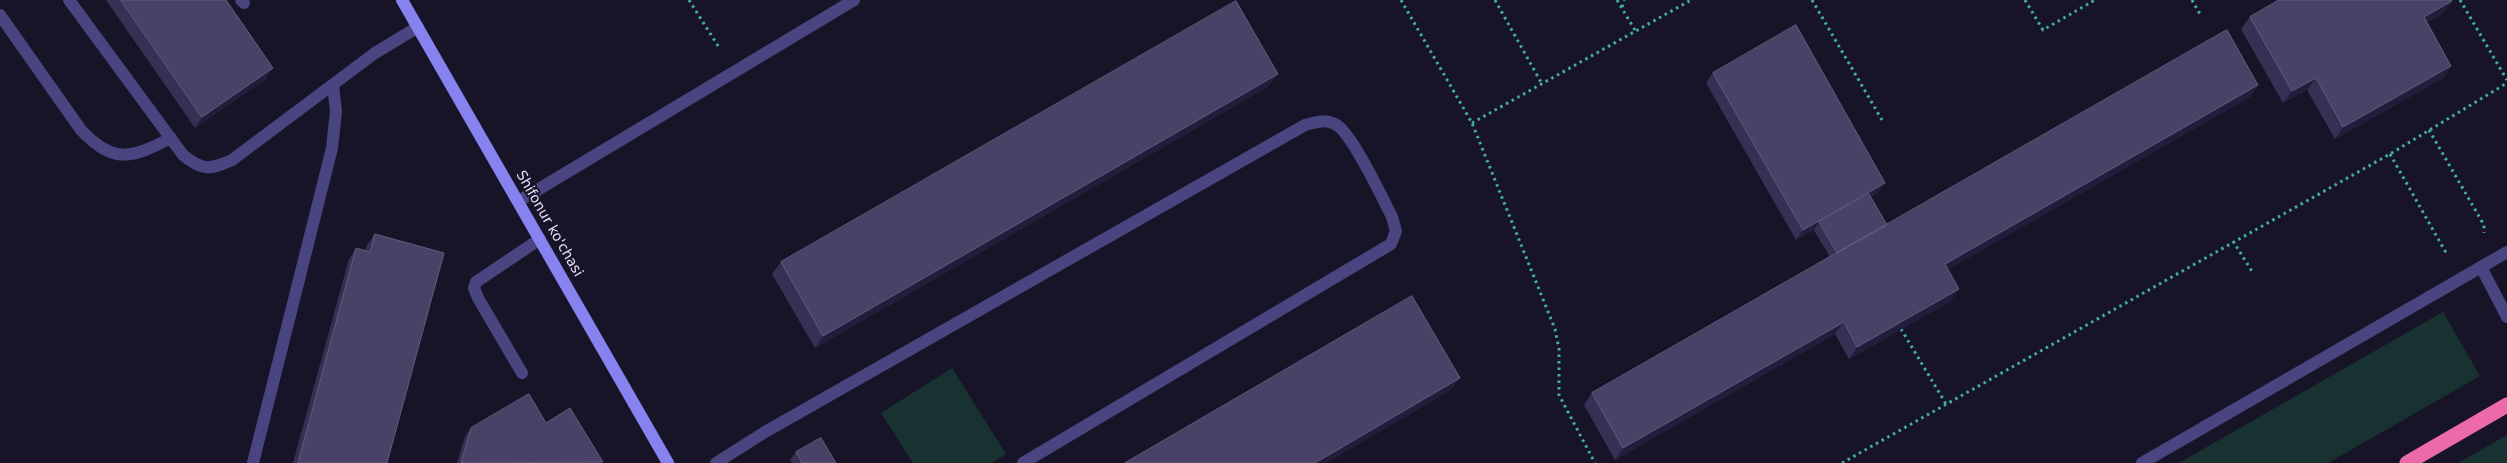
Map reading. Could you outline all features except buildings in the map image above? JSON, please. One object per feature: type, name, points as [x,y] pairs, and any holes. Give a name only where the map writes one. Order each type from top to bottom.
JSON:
[{"type":"highway","points":[[2407,463],[2507,405]]},
{"type":"street","points":[[69,0],[183,155],[196,165],[212,168],[232,160],[375,53],[418,27]]},
{"type":"street","name":"Shifonur ko'chasi","points":[[402,0],[668,463]]},
{"type":"street","points":[[519,201],[854,0]]},
{"type":"street","points":[[0,16],[81,130],[92,141],[107,151],[124,156],[143,152],[171,138]]},
{"type":"street","points":[[253,463],[332,148],[336,112],[333,86]]},
{"type":"street","points":[[716,463],[765,432],[1305,125],[1322,120],[1337,125],[1348,136],[1392,217],[1396,231],[1391,244],[1023,463]]},
{"type":"street","points":[[522,373],[474,288],[476,282],[540,239]]},
{"type":"street","points":[[2142,463],[2507,252]]},
{"type":"street","points":[[2481,268],[2507,316]]},
{"type":"path","points":[[690,0],[733,71]]},
{"type":"path","points":[[1400,0],[1472,123],[1555,329],[1559,349],[1559,395],[1595,463]]},
{"type":"path","points":[[1495,0],[1542,84]]},
{"type":"path","points":[[1617,0],[1636,32]]},
{"type":"path","points":[[1622,8],[1624,0]]},
{"type":"path","points":[[1472,123],[1691,0]]},
{"type":"path","points":[[1812,0],[1882,120]]},
{"type":"path","points":[[2026,0],[2043,30],[2094,0]]},
{"type":"path","points":[[2192,0],[2201,16]]},
{"type":"path","points":[[1842,463],[2390,154],[2507,82],[2460,0]]},
{"type":"path","points":[[2428,130],[2484,225]]},
{"type":"path","points":[[2390,154],[2445,251]]},
{"type":"path","points":[[2233,241],[2253,272]]},
{"type":"path","points":[[1901,329],[1946,404]]},
{"type":"green space","points":[[2443,312],[2480,376],[2328,463],[2179,463]]},
{"type":"green space","points":[[952,368],[1006,454],[992,463],[913,463],[881,413]]},
{"type":"green space","points":[[2507,435],[2507,463],[2458,463]]}]
